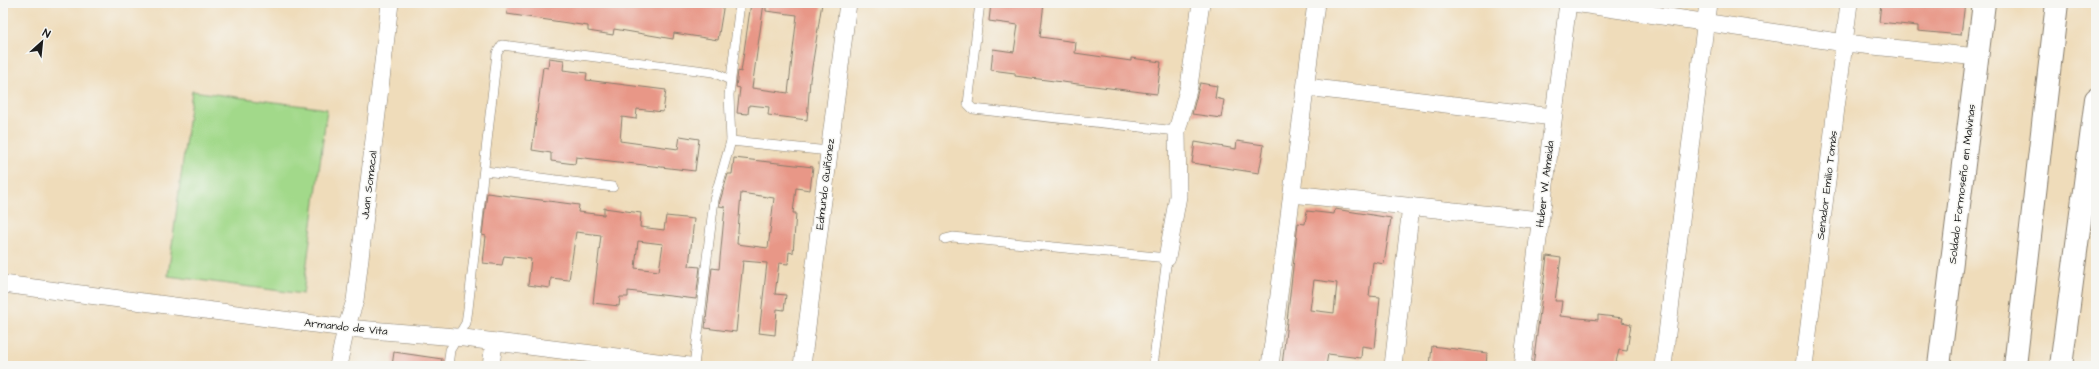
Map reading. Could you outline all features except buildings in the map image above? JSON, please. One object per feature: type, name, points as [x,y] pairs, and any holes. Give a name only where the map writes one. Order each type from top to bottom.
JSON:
[{"type":"main road","name":"Soldado Formoseño en Malvinas","points":[[1940,366],[1984,3]]},
{"type":"main road","points":[[2015,366],[2057,3]]},
{"type":"main road","points":[[2061,366],[2096,99]]},
{"type":"street","name":"Juan Somacal","points":[[338,366],[346,328],[356,301],[390,3]]},
{"type":"street","name":"Edmundo Quiñónez","points":[[802,366],[848,3]]},
{"type":"street","points":[[1167,258],[1178,196],[1177,131],[1190,86],[1201,3]]},
{"type":"street","points":[[1270,366],[1316,3]]},
{"type":"street","name":"Huber W. Almeida","points":[[1522,366],[1568,3]]},
{"type":"street","points":[[1574,3],[1844,43],[1977,57]]},
{"type":"street","points":[[1662,366],[1708,3]]},
{"type":"street","name":"Senador Emilio Tomás","points":[[1804,366],[1850,3]]},
{"type":"street","points":[[1306,87],[1553,117]]},
{"type":"street","points":[[1292,194],[1540,220]]},
{"type":"street","points":[[1393,366],[1411,206]]},
{"type":"street","name":"Armando de Vita","points":[[3,284],[346,328],[456,337],[655,364],[689,366]]},
{"type":"street","points":[[491,366],[494,342]]},
{"type":"lane","points":[[694,366],[714,200],[731,140],[729,95],[740,3]]},
{"type":"lane","points":[[980,3],[968,104],[973,109],[1177,131]]},
{"type":"lane","points":[[448,366],[450,350],[456,337],[466,323],[485,171],[497,53],[502,45],[713,72],[730,80]]},
{"type":"lane","points":[[731,140],[829,151]]},
{"type":"lane","points":[[485,171],[613,187]]},
{"type":"lane","points":[[945,239],[953,237],[1167,258],[1153,366]]},
{"type":"green space","points":[[192,91],[327,109],[303,294],[168,276]]}]
